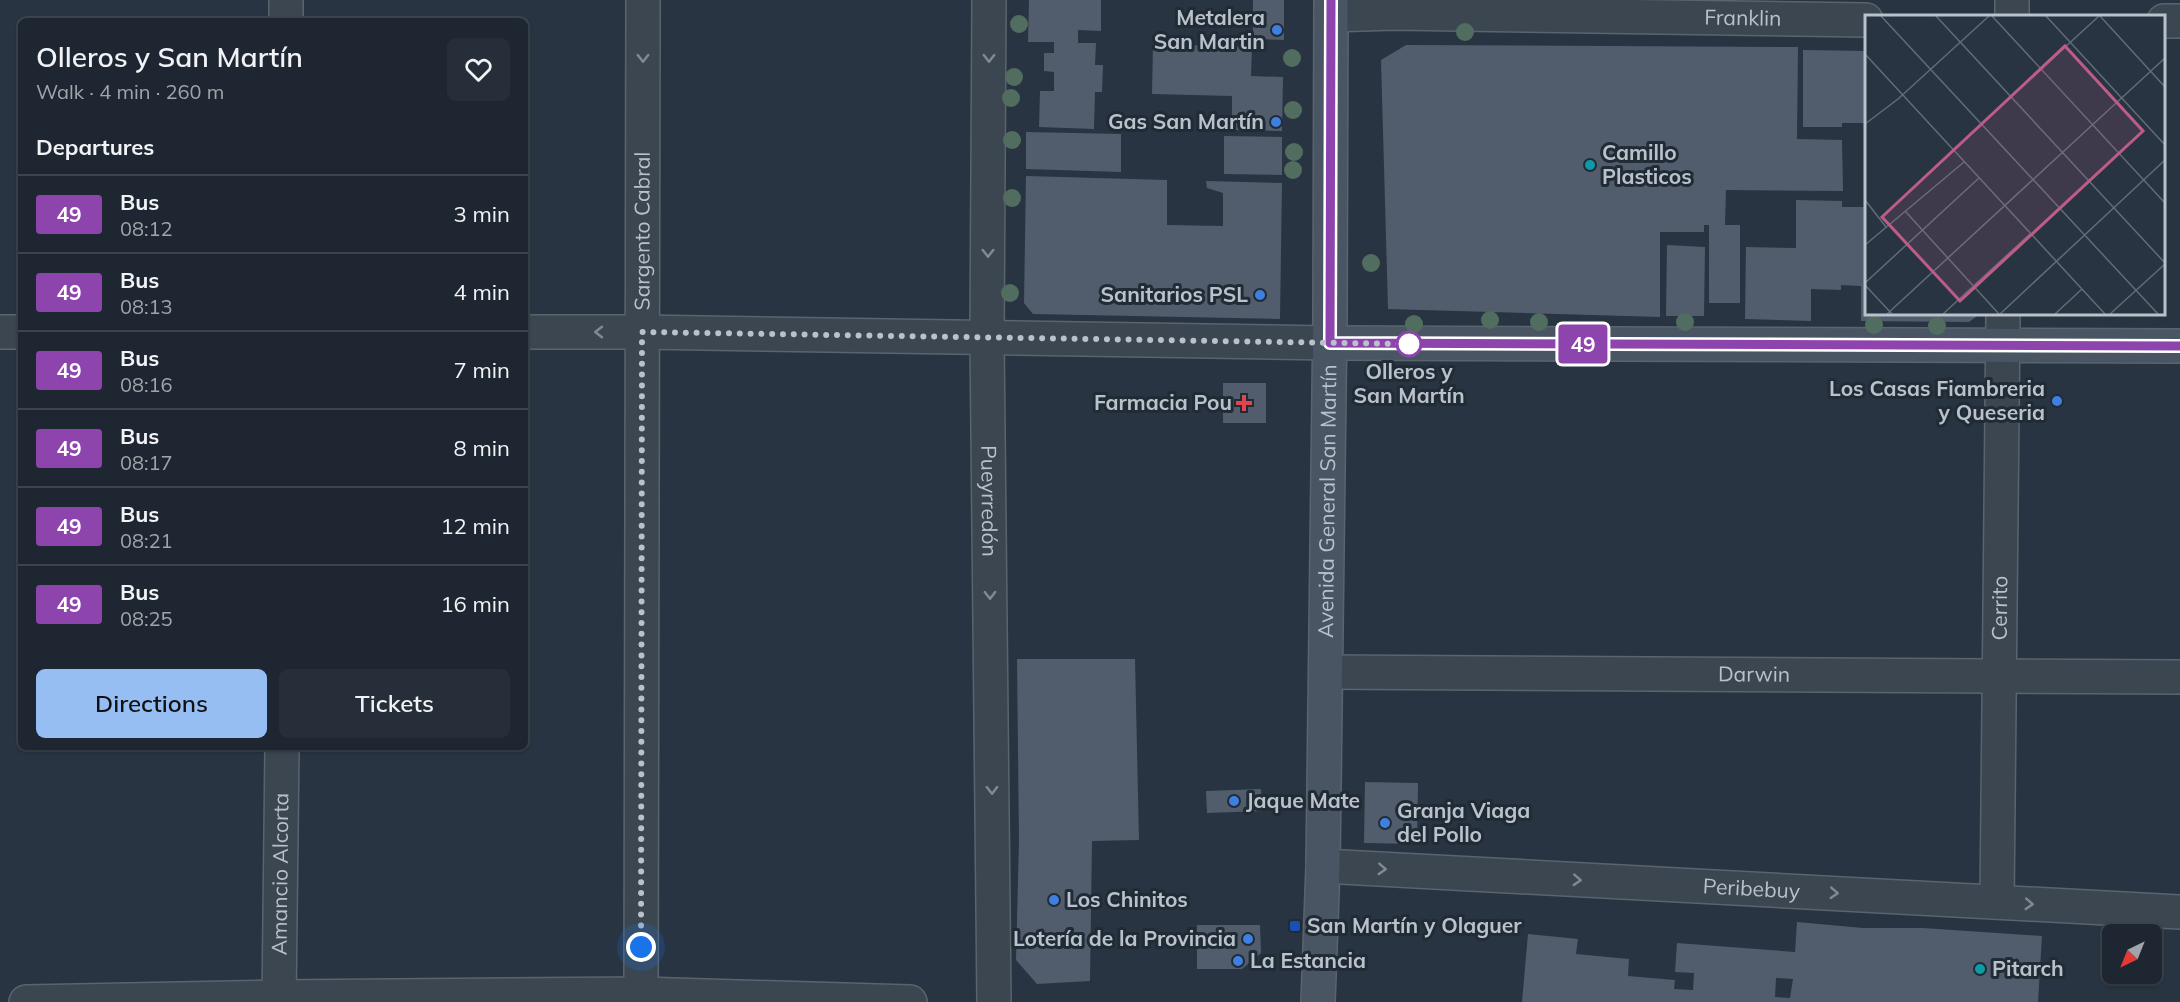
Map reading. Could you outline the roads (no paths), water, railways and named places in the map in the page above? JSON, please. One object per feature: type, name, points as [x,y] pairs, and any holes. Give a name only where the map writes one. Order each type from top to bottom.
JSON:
[{"type":"main road","name":"Avenida General San Martín","points":[[1318,1002],[1326,672],[1331,7]]},
{"type":"main road","points":[[1330,343],[2003,329],[2180,346]]},
{"type":"street","points":[[286,0],[286,18]]},
{"type":"street","name":"Sargento Cabral","points":[[641,998],[643,0]]},
{"type":"street","name":"Pueyrredón","points":[[989,0],[987,338],[994,1002]]},
{"type":"street","name":"Franklin","points":[[1331,7],[1394,14],[1865,20]]},
{"type":"street","name":"Cerrito","points":[[1997,902],[2003,329]]},
{"type":"street","points":[[0,332],[18,332]]},
{"type":"street","points":[[528,332],[1330,343]]},
{"type":"street","name":"Darwin","points":[[1326,672],[2180,677]]},
{"type":"street","name":"Amancio Alcorta","points":[[279,999],[282,750]]},
{"type":"street","name":"Peribebuy","points":[[1323,866],[2180,912]]},
{"type":"street","points":[[26,1002],[641,998],[910,1002]]},
{"type":"place","name":"Metalera San Martin","points":[[1277,30]]},
{"type":"place","name":"Gas San Martín","points":[[1276,122]]},
{"type":"place","name":"Camillo Plasticos","points":[[1590,165]]},
{"type":"place","name":"Sanitarios PSL","points":[[1260,295]]},
{"type":"place","name":"Olleros y San Martín","points":[[1409,344]]},
{"type":"place","name":"Los Casas Fiambreria y Queseria","points":[[2057,401]]},
{"type":"place","name":"Farmacia Pou","points":[[1244,403]]},
{"type":"place","name":"Jaque Mate","points":[[1234,801]]},
{"type":"place","name":"Granja Viaga del Pollo","points":[[1385,823]]},
{"type":"place","name":"Los Chinitos","points":[[1054,900]]},
{"type":"place","name":"San Martín y Olaguer","points":[[1295,926]]},
{"type":"place","name":"Lotería de la Provincia","points":[[1248,939]]},
{"type":"place","name":"La Estancia","points":[[1238,961]]},
{"type":"place","name":"Pitarch","points":[[1980,969]]}]
